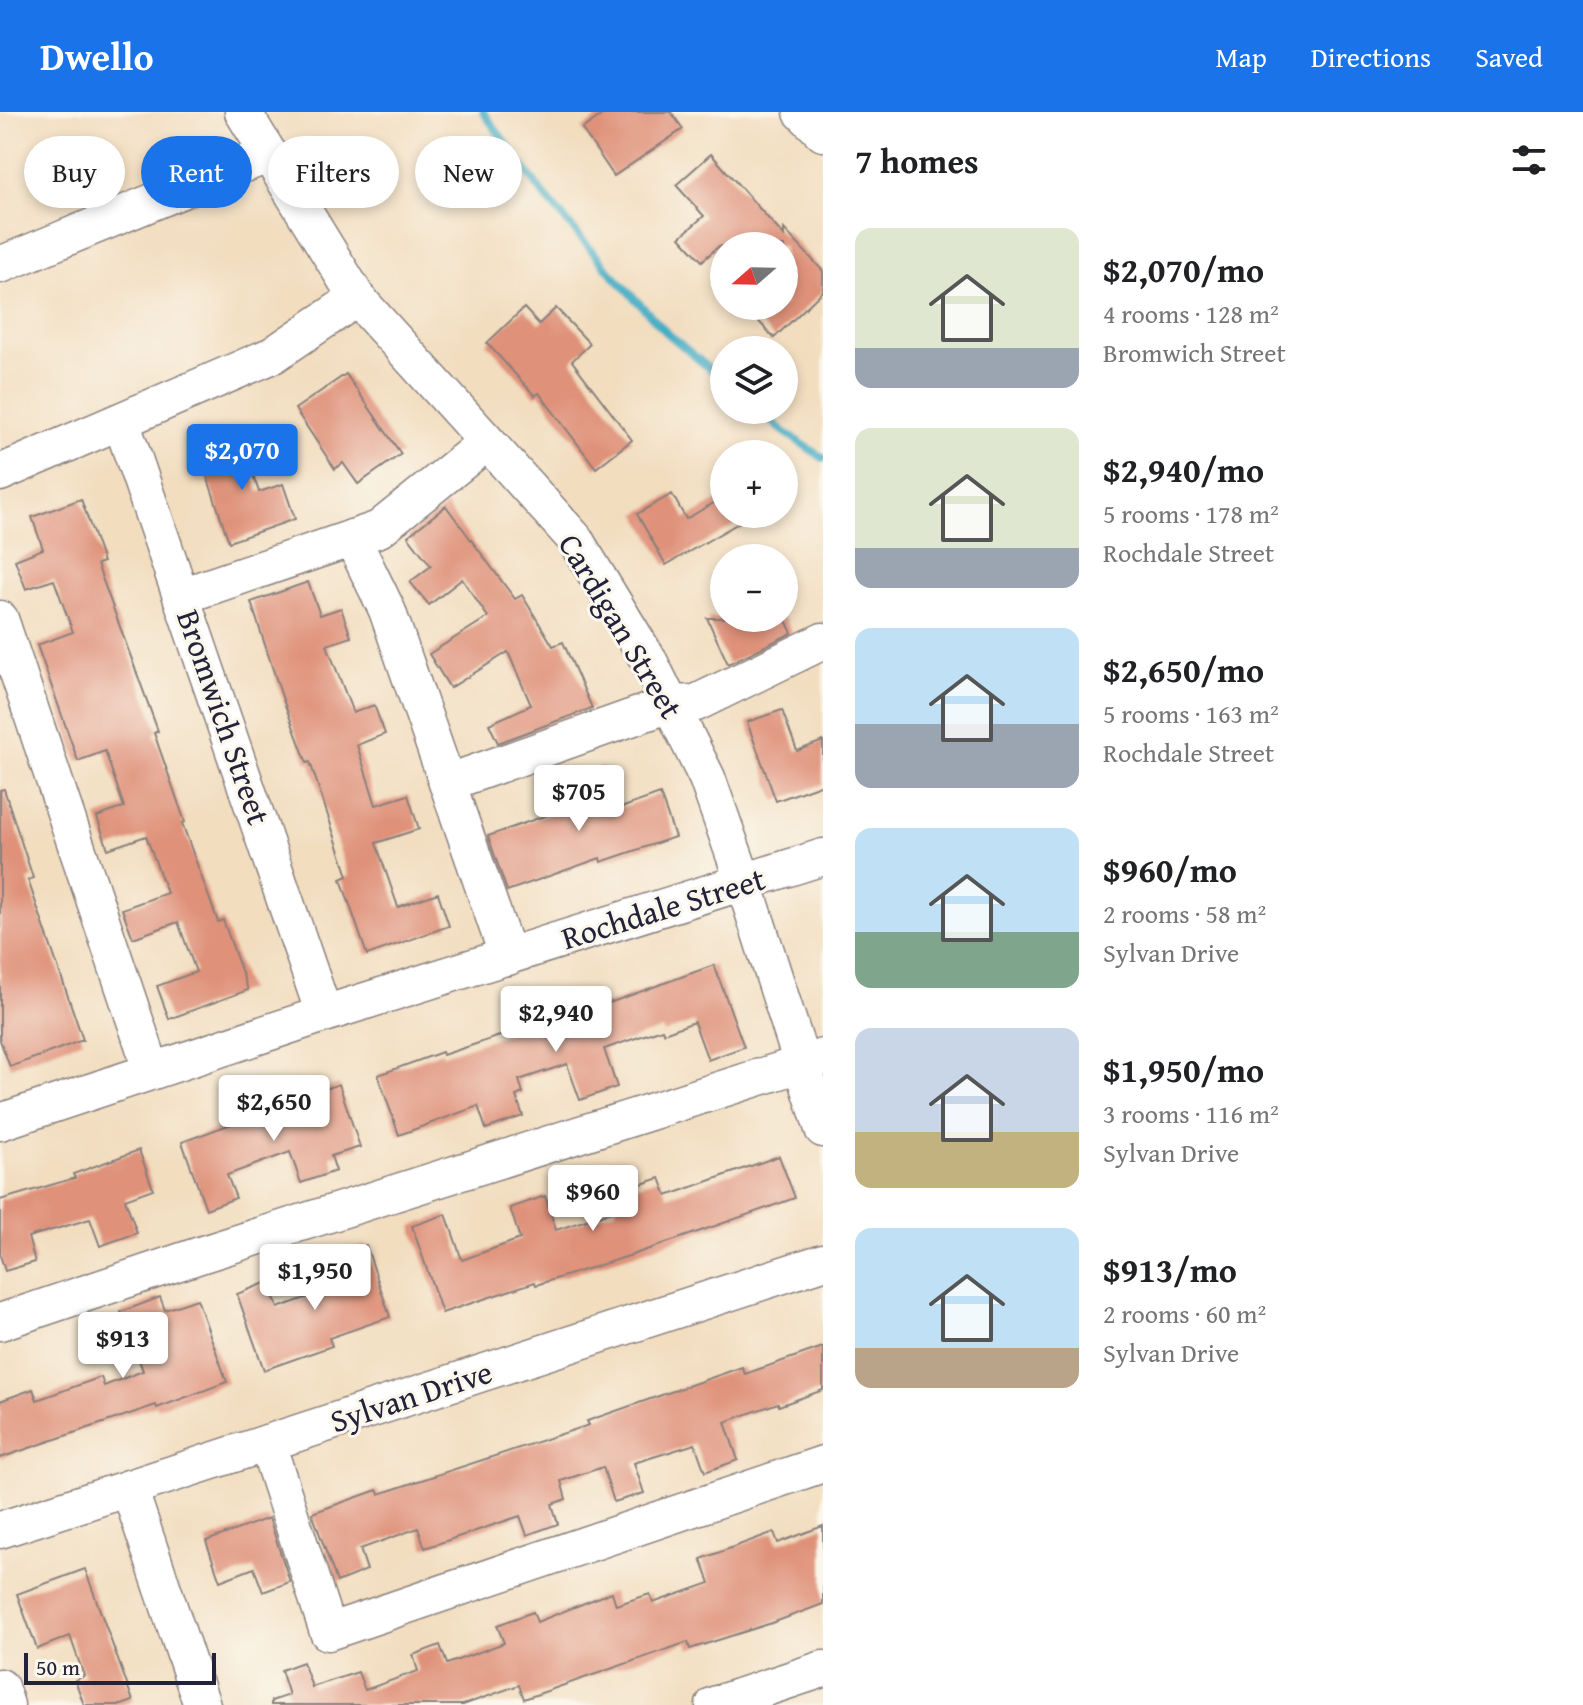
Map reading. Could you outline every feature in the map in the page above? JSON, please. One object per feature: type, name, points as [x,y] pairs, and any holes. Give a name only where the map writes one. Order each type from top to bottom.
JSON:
[{"type":"street","name":"Cardigan Street","points":[[243,112],[268,152]]},
{"type":"street","points":[[802,112],[823,133]]},
{"type":"street","points":[[0,265],[268,154]]},
{"type":"street","name":"Cardigan Street","points":[[302,208],[357,298],[574,538],[649,661],[707,778],[812,1060],[823,1129]]},
{"type":"street","points":[[0,473],[273,355],[357,298]]},
{"type":"street","name":"Bromwich Street","points":[[121,421],[324,1014]]},
{"type":"street","points":[[182,596],[379,529],[487,442]]},
{"type":"street","points":[[352,538],[387,610],[508,957]]},
{"type":"street","points":[[0,619],[152,1071]]},
{"type":"street","points":[[447,783],[670,704],[696,703],[823,641]]},
{"type":"street","name":"Rochdale Street","points":[[0,1122],[324,1014],[823,857]]},
{"type":"street","points":[[0,1322],[812,1060]]},
{"type":"street","name":"Sylvan Drive","points":[[0,1530],[823,1262]]},
{"type":"street","points":[[267,1443],[328,1632],[823,1464]]},
{"type":"street","points":[[129,1488],[202,1705]]},
{"type":"street","points":[[714,1705],[816,1683]]},
{"type":"street","points":[[0,1687],[6,1705]]},
{"type":"building","points":[[606,112],[671,112],[683,129],[614,176],[582,129]]},
{"type":"building","points":[[711,154],[780,232],[710,232],[710,254],[702,261],[680,237],[704,216],[676,185]]},
{"type":"building","points":[[798,244],[823,271],[823,291],[798,315]]},
{"type":"building","points":[[524,308],[539,324],[556,308],[590,344],[572,361],[632,440],[596,468],[539,393],[535,396],[487,343]]},
{"type":"building","points":[[758,320],[793,320],[776,336],[772,336]]},
{"type":"building","points":[[346,374],[401,454],[358,484],[343,463],[335,469],[295,409]]},
{"type":"building","points":[[239,435],[259,492],[283,484],[295,519],[229,542],[198,449]]},
{"type":"building","points":[[672,494],[686,519],[710,505],[710,528],[730,528],[666,565],[637,514]]},
{"type":"building","points":[[81,499],[103,562],[97,564],[158,731],[154,733],[185,822],[182,823],[218,922],[223,920],[248,990],[169,1019],[157,986],[196,972],[178,922],[133,938],[122,909],[167,893],[146,836],[108,849],[97,817],[124,807],[105,751],[78,761],[37,645],[73,632],[54,580],[26,589],[15,560],[43,549],[32,517]]},
{"type":"building","points":[[446,506],[515,599],[522,595],[553,646],[563,642],[592,708],[498,743],[489,724],[531,705],[508,652],[450,688],[429,654],[488,617],[462,579],[429,605],[410,582],[431,566],[408,536]]},
{"type":"building","points":[[308,582],[320,615],[341,608],[351,637],[327,645],[353,713],[374,705],[385,734],[357,745],[376,805],[408,795],[419,829],[376,843],[398,907],[438,893],[449,926],[367,955],[341,879],[348,876],[310,762],[307,763],[282,697],[251,602]]},
{"type":"building","points":[[713,632],[792,632],[792,633],[728,664]]},
{"type":"building","points":[[782,710],[797,751],[823,741],[823,784],[776,801],[747,722]]},
{"type":"building","points":[[604,767],[618,809],[660,794],[675,837],[601,862],[600,858],[507,891],[488,836],[581,803],[572,778]]},
{"type":"building","points":[[4,789],[33,878],[28,880],[83,1040],[10,1067],[0,1040],[0,790]]},
{"type":"building","points":[[714,965],[744,1047],[708,1060],[694,1022],[664,1033],[662,1029],[604,1049],[617,1087],[580,1100],[567,1064],[519,1080],[523,1093],[516,1096],[523,1116],[486,1129],[478,1106],[399,1135],[378,1075],[527,1027],[529,1032]]},
{"type":"building","points":[[339,1084],[360,1147],[331,1156],[336,1171],[301,1183],[290,1152],[227,1175],[236,1198],[206,1209],[182,1142]]},
{"type":"building","points":[[139,1150],[153,1189],[125,1199],[137,1233],[100,1246],[90,1219],[28,1237],[35,1262],[5,1271],[0,1255],[0,1200],[75,1178],[73,1174]]},
{"type":"building","points":[[779,1156],[795,1198],[632,1255],[536,1285],[535,1282],[442,1313],[412,1226],[446,1214],[462,1260],[520,1239],[510,1208],[545,1196],[556,1230],[617,1210],[611,1194],[660,1178],[667,1196]]},
{"type":"building","points":[[366,1245],[390,1317],[329,1338],[332,1346],[264,1370],[237,1294],[268,1282],[278,1308],[339,1286],[329,1258]]},
{"type":"building","points":[[160,1297],[165,1310],[197,1299],[227,1382],[157,1408],[156,1405],[0,1458],[0,1401],[33,1389],[37,1400],[101,1377],[104,1386],[143,1371],[121,1312]]},
{"type":"building","points":[[823,1347],[823,1390],[725,1422],[738,1460],[705,1472],[695,1444],[634,1463],[644,1493],[614,1502],[603,1467],[561,1481],[566,1499],[552,1504],[558,1524],[527,1535],[520,1516],[425,1548],[418,1528],[360,1549],[367,1570],[337,1582],[312,1513],[589,1425],[587,1421],[742,1367],[745,1374]]},
{"type":"building","points":[[269,1518],[290,1582],[263,1592],[254,1568],[220,1581],[206,1541]]},
{"type":"building","points":[[823,1526],[823,1604],[772,1623],[690,1649],[688,1642],[524,1699],[519,1685],[463,1705],[271,1705],[271,1701],[289,1695],[281,1670],[303,1662],[312,1687],[358,1672],[365,1690],[418,1671],[413,1655],[440,1645],[447,1664],[504,1643],[497,1625],[533,1612],[537,1622],[612,1592],[616,1605],[650,1594],[653,1603],[710,1583],[701,1559],[774,1532],[778,1543]]},
{"type":"building","points":[[85,1569],[133,1701],[122,1705],[84,1705],[75,1680],[84,1676],[70,1636],[37,1649],[17,1594]]},
{"type":"waterway","points":[[483,112],[544,195],[612,274],[666,332],[710,369]]},
{"type":"waterway","points":[[775,424],[823,458]]}]
